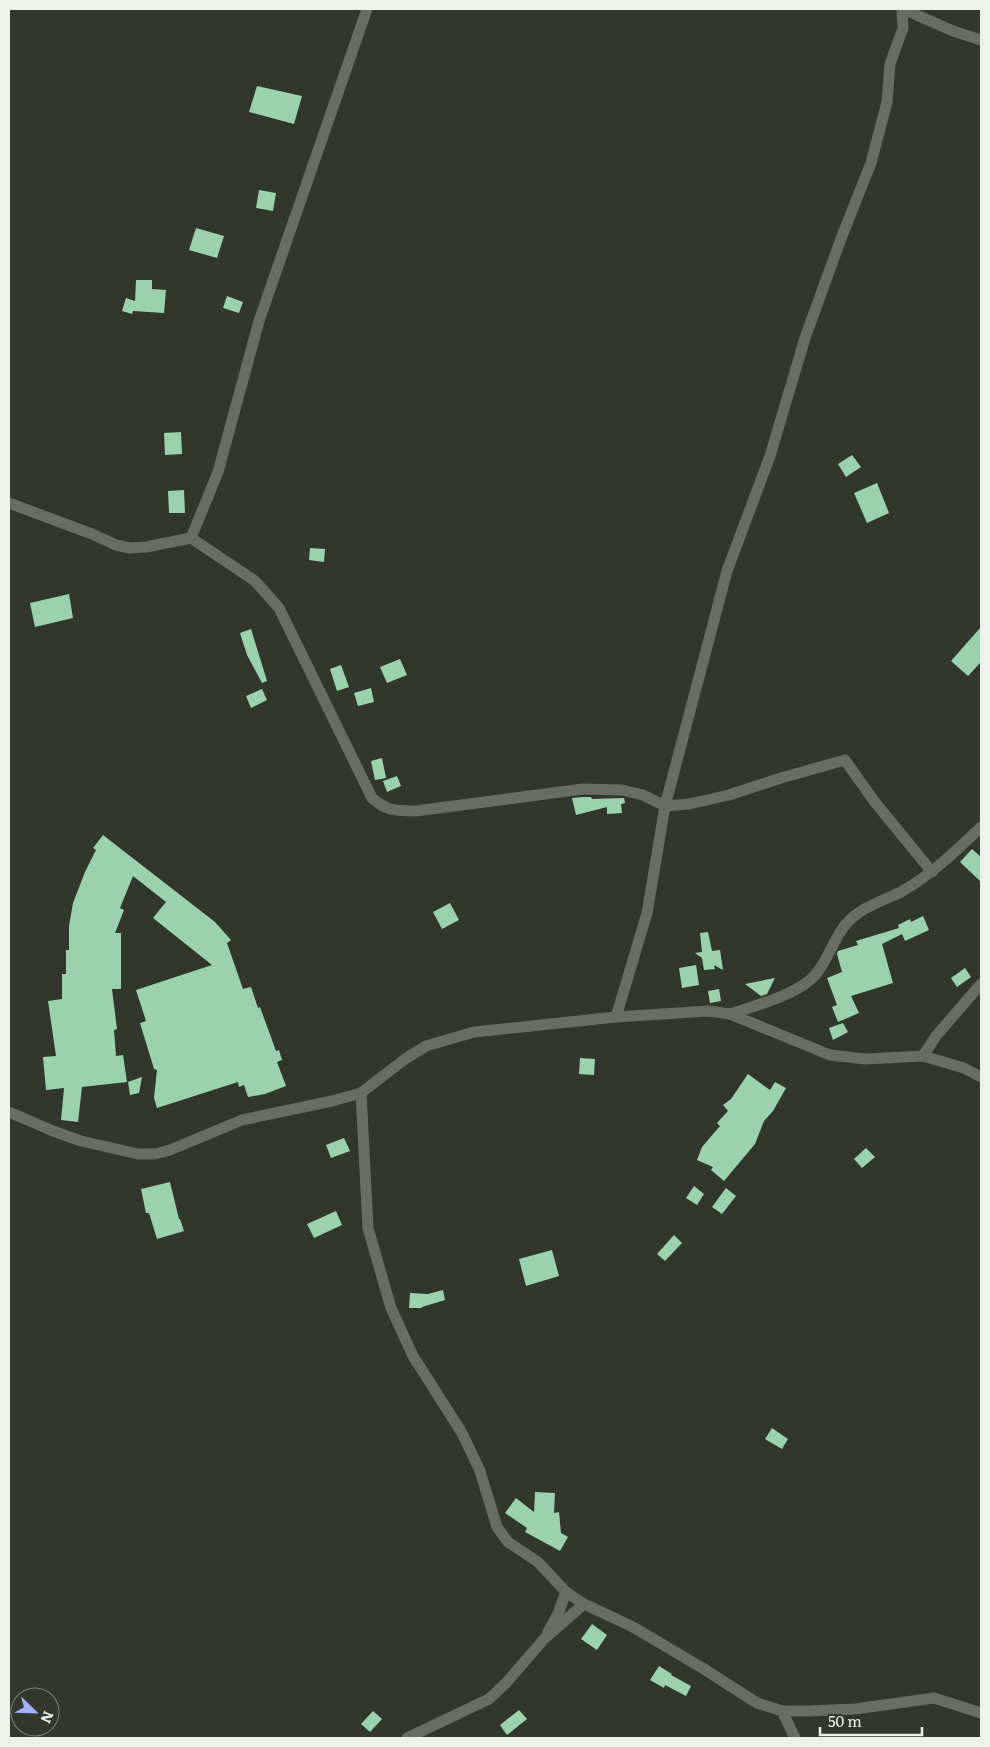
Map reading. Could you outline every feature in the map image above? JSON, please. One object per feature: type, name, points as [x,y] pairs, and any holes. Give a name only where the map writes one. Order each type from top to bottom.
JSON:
[{"type":"street","points":[[191,538],[218,472],[259,321],[367,9]]},
{"type":"street","points":[[616,1018],[647,913],[665,806],[727,572],[770,456],[805,338],[871,163],[887,102],[890,64],[903,28],[902,9],[953,31],[981,40]]},
{"type":"street","points":[[903,28],[928,21]]},
{"type":"street","points":[[9,503],[116,545],[130,548],[146,547],[191,538],[255,581],[279,608],[372,798],[382,807],[392,810],[416,811],[583,789],[622,790],[643,795],[665,806],[689,804],[845,760],[874,801],[932,872]]},
{"type":"street","points":[[730,1014],[798,988],[815,975],[840,934],[853,917],[874,904],[900,892],[932,872],[981,828]]},
{"type":"street","points":[[923,1056],[936,1036],[981,984]]},
{"type":"street","points":[[9,1112],[80,1141],[138,1154],[155,1154],[170,1150],[242,1120],[361,1093],[426,1046],[474,1032],[708,1011],[730,1014],[830,1055],[865,1059],[923,1056],[964,1068],[981,1077]]},
{"type":"street","points":[[361,1093],[368,1228],[391,1308],[413,1356],[462,1433],[480,1471],[486,1497],[497,1527],[508,1542],[538,1562],[566,1592],[584,1604],[633,1627],[757,1703],[782,1711],[855,1709],[934,1698],[981,1713]]},
{"type":"street","points":[[545,1638],[558,1614],[566,1592]]},
{"type":"street","points":[[407,1738],[489,1699],[506,1684],[545,1638],[584,1604]]},
{"type":"street","points":[[782,1711],[796,1738]]},
{"type":"building","points":[[257,86],[302,96],[294,124],[249,112]]},
{"type":"building","points":[[259,190],[276,193],[273,211],[256,208]]},
{"type":"building","points":[[196,228],[224,236],[217,258],[189,250]]},
{"type":"building","points":[[136,280],[152,280],[152,289],[166,290],[164,313],[133,311],[132,314],[122,311],[126,298],[135,301]]},
{"type":"building","points":[[227,296],[243,302],[239,313],[223,308]]},
{"type":"building","points":[[181,432],[182,454],[165,455],[164,433]]},
{"type":"building","points":[[852,455],[861,467],[846,477],[838,464]]},
{"type":"building","points":[[877,483],[889,513],[867,523],[854,493]]},
{"type":"building","points":[[184,490],[185,513],[169,513],[168,491]]},
{"type":"building","points":[[310,548],[325,549],[324,562],[309,560]]},
{"type":"building","points":[[69,594],[73,618],[35,627],[30,603]]},
{"type":"building","points":[[981,627],[981,662],[968,676],[951,661]]},
{"type":"building","points":[[251,629],[267,681],[262,683],[247,655],[240,633]]},
{"type":"building","points":[[400,659],[407,675],[387,683],[380,667]]},
{"type":"building","points":[[341,665],[349,687],[337,691],[330,669]]},
{"type":"building","points":[[371,688],[374,702],[358,706],[354,693]]},
{"type":"building","points":[[262,689],[267,700],[251,708],[246,696]]},
{"type":"building","points":[[382,758],[386,778],[375,780],[371,761]]},
{"type":"building","points":[[397,776],[401,786],[387,792],[383,781]]},
{"type":"building","points":[[591,797],[592,799],[624,798],[625,803],[621,804],[622,813],[607,814],[607,807],[576,815],[572,798]]},
{"type":"building","points":[[103,835],[215,922],[231,940],[227,943],[243,989],[251,987],[276,1051],[279,1050],[282,1060],[277,1062],[286,1086],[265,1094],[248,1097],[244,1085],[239,1087],[238,1082],[157,1108],[154,1098],[157,1070],[154,1069],[140,1023],[146,1021],[136,990],[212,965],[153,918],[166,902],[133,876],[120,908],[124,910],[115,933],[121,933],[121,989],[112,989],[117,1029],[114,1030],[116,1056],[123,1055],[127,1082],[82,1087],[78,1122],[61,1120],[64,1088],[46,1090],[43,1057],[56,1056],[48,1001],[62,999],[62,974],[66,974],[66,950],[69,950],[69,926],[73,903],[96,850],[93,848]]},
{"type":"building","points":[[972,849],[981,857],[981,882],[960,862]]},
{"type":"building","points":[[450,903],[459,920],[442,929],[433,912]]},
{"type":"building","points":[[923,916],[929,930],[905,941],[902,934],[882,944],[893,983],[851,996],[859,1013],[838,1022],[832,1007],[837,1005],[827,978],[842,972],[837,954],[838,951],[858,945],[856,941],[899,928],[898,925],[910,919],[911,922]]},
{"type":"building","points":[[708,932],[712,951],[720,950],[723,970],[714,965],[715,969],[704,970],[702,958],[695,953],[702,952],[700,933]]},
{"type":"building","points":[[696,965],[699,985],[682,988],[679,968]]},
{"type":"building","points":[[965,968],[971,977],[957,987],[951,978]]},
{"type":"building","points":[[775,978],[767,994],[761,996],[745,984]]},
{"type":"building","points":[[719,989],[721,1001],[710,1003],[708,991]]},
{"type":"building","points":[[843,1023],[848,1032],[833,1040],[829,1028]]},
{"type":"building","points":[[580,1058],[595,1059],[594,1075],[579,1074]]},
{"type":"building","points":[[748,1074],[770,1090],[775,1082],[786,1088],[773,1111],[764,1121],[755,1144],[724,1181],[711,1170],[713,1167],[697,1160],[702,1147],[720,1126],[717,1123],[728,1111],[723,1105],[731,1099]]},
{"type":"building","points":[[142,1077],[139,1093],[130,1095],[128,1082]]},
{"type":"building","points":[[344,1138],[350,1151],[331,1158],[326,1145]]},
{"type":"building","points":[[866,1148],[875,1157],[862,1168],[854,1159]]},
{"type":"building","points":[[170,1182],[179,1219],[184,1231],[157,1239],[149,1213],[146,1213],[141,1189]]},
{"type":"building","points":[[694,1186],[704,1194],[697,1205],[686,1198]]},
{"type":"building","points":[[726,1188],[736,1196],[722,1214],[712,1207]]},
{"type":"building","points":[[336,1211],[342,1225],[314,1238],[307,1224]]},
{"type":"building","points":[[674,1235],[682,1243],[665,1261],[657,1254]]},
{"type":"building","points":[[552,1250],[559,1276],[526,1286],[519,1259]]},
{"type":"building","points":[[443,1290],[445,1300],[422,1308],[409,1308],[410,1293],[428,1294]]},
{"type":"building","points":[[772,1428],[788,1439],[782,1449],[765,1439]]},
{"type":"building","points":[[535,1492],[555,1493],[554,1513],[559,1512],[561,1533],[568,1537],[560,1551],[525,1532],[527,1528],[505,1513],[516,1498],[534,1512]]},
{"type":"building","points":[[592,1624],[607,1635],[597,1650],[581,1639]]},
{"type":"building","points":[[659,1666],[691,1686],[686,1696],[665,1685],[664,1688],[650,1680]]},
{"type":"building","points":[[519,1710],[527,1719],[507,1735],[500,1725]]},
{"type":"building","points":[[373,1711],[382,1719],[370,1732],[361,1724]]}]
